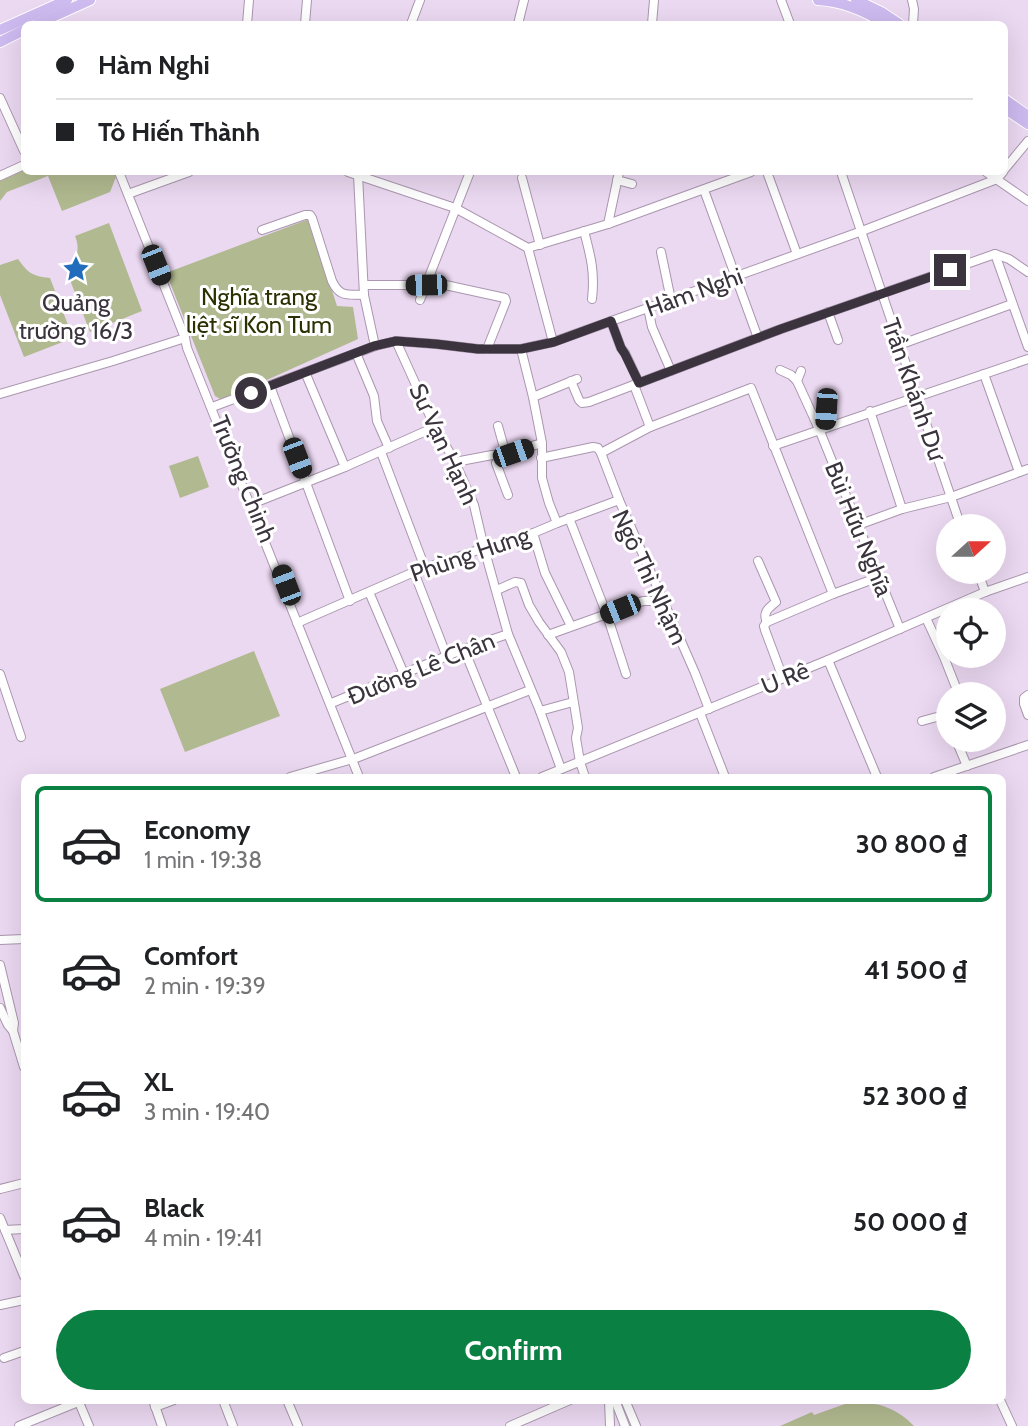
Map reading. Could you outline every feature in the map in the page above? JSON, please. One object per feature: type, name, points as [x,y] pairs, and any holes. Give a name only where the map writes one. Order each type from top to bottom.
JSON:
[{"type":"main road","points":[[28,21],[67,0]]},
{"type":"main road","points":[[60,20],[90,0]]},
{"type":"main road","points":[[818,0],[846,4],[880,21]]},
{"type":"main road","points":[[856,0],[894,21]]},
{"type":"main road","points":[[0,30],[21,24]]},
{"type":"main road","points":[[0,42],[21,32]]},
{"type":"main road","points":[[1008,102],[1028,116]]},
{"type":"main road","points":[[1008,111],[1028,124]]},
{"type":"street","points":[[247,21],[249,0]]},
{"type":"street","points":[[305,21],[307,0]]},
{"type":"street","points":[[412,21],[420,0]]},
{"type":"street","points":[[519,21],[524,0]]},
{"type":"street","points":[[652,21],[654,0]]},
{"type":"street","points":[[781,0],[789,21]]},
{"type":"street","points":[[912,0],[913,21]]},
{"type":"street","points":[[0,99],[21,144]]},
{"type":"street","name":"Hàm Nghi","points":[[1008,166],[1028,141]]},
{"type":"street","points":[[0,176],[21,166]]},
{"type":"street","name":"Trường Chinh","points":[[120,175],[187,348],[361,774]]},
{"type":"street","points":[[128,194],[181,175]]},
{"type":"street","points":[[359,175],[364,295],[374,346]]},
{"type":"street","points":[[363,175],[455,208],[528,248],[554,342]]},
{"type":"street","points":[[378,182],[381,175]]},
{"type":"street","points":[[420,300],[470,175]]},
{"type":"street","points":[[528,248],[608,224],[743,175]]},
{"type":"street","points":[[768,175],[797,254]]},
{"type":"street","name":"Trần Khánh Dư","points":[[842,175],[957,514]]},
{"type":"street","name":"Hàm Nghi","points":[[215,407],[374,346],[396,341],[487,349],[521,349],[554,342],[862,232],[997,175]]},
{"type":"street","points":[[1004,175],[1028,201]]},
{"type":"street","points":[[608,224],[618,176],[632,184]]},
{"type":"street","points":[[522,178],[540,244]]},
{"type":"street","points":[[704,190],[758,338]]},
{"type":"street","points":[[262,230],[310,215],[336,289],[343,294],[364,295]]},
{"type":"street","points":[[584,231],[594,268],[592,299]]},
{"type":"street","points":[[661,252],[671,300]]},
{"type":"street","points":[[995,254],[1028,346]]},
{"type":"street","points":[[533,397],[574,380],[579,400],[582,403],[589,402],[758,338],[995,254],[1009,259],[1028,272]]},
{"type":"street","points":[[364,285],[427,283],[505,298],[487,349]]},
{"type":"street","points":[[899,345],[1012,304]]},
{"type":"street","points":[[648,308],[652,327],[671,371]]},
{"type":"street","points":[[828,313],[838,340]]},
{"type":"street","points":[[611,321],[637,384],[650,427]]},
{"type":"street","points":[[1,391],[113,361],[185,338]]},
{"type":"street","name":"Trường Chinh","points":[[185,338],[191,346],[354,758]]},
{"type":"street","name":"Sư Vạn Hạnh","points":[[396,341],[474,505],[508,634],[561,769]]},
{"type":"street","name":"Phùng Hưng","points":[[299,622],[414,572],[484,548],[517,540],[557,523],[542,478],[542,443],[521,349]]},
{"type":"street","points":[[356,353],[373,396],[385,450],[425,568]]},
{"type":"street","points":[[773,446],[1028,359]]},
{"type":"street","points":[[780,370],[797,381],[801,371]]},
{"type":"street","points":[[305,372],[345,467]]},
{"type":"street","points":[[858,524],[902,509],[951,497],[1023,471],[984,374]]},
{"type":"street","name":"Bùi Hữu Nghĩa","points":[[797,381],[822,428],[900,629]]},
{"type":"street","points":[[270,386],[350,601]]},
{"type":"street","points":[[601,453],[650,427],[751,388],[833,594]]},
{"type":"street","points":[[822,428],[826,409],[825,394]]},
{"type":"street","points":[[870,411],[902,509]]},
{"type":"street","points":[[498,426],[502,457]]},
{"type":"street","points":[[254,503],[435,427]]},
{"type":"street","points":[[508,495],[496,463],[502,457],[542,443]]},
{"type":"street","points":[[541,458],[597,448],[619,500]]},
{"type":"street","points":[[455,463],[492,455],[502,457]]},
{"type":"street","name":"Ngô Thì Nhậm","points":[[557,523],[619,500],[709,709]]},
{"type":"street","points":[[569,518],[607,615],[626,674]]},
{"type":"street","points":[[533,533],[545,573],[570,626]]},
{"type":"street","points":[[758,561],[776,602],[766,611],[764,625],[783,678]]},
{"type":"street","points":[[414,572],[447,657]]},
{"type":"street","points":[[766,622],[879,577]]},
{"type":"street","name":"U Rê","points":[[549,774],[828,660],[985,592],[1028,577]]},
{"type":"street","points":[[497,590],[515,582],[521,583],[529,605],[561,652],[569,672],[578,728],[576,738],[583,774]]},
{"type":"street","points":[[982,584],[985,592]]},
{"type":"street","points":[[369,592],[404,674]]},
{"type":"street","points":[[548,635],[643,601],[663,601]]},
{"type":"street","points":[[926,618],[954,682]]},
{"type":"street","name":"Đường Lê Chân","points":[[334,702],[508,634]]},
{"type":"street","points":[[464,649],[515,774]]},
{"type":"street","points":[[828,660],[876,774]]},
{"type":"street","points":[[0,674],[21,737]]},
{"type":"street","points":[[299,774],[354,758],[530,690]]},
{"type":"street","points":[[1028,695],[1024,698],[1028,715]]},
{"type":"street","points":[[540,711],[573,702]]},
{"type":"street","points":[[700,713],[725,774]]},
{"type":"street","points":[[922,722],[936,716]]},
{"type":"street","points":[[943,774],[1028,745]]},
{"type":"street","points":[[961,752],[967,766]]},
{"type":"street","points":[[0,940],[21,939]]},
{"type":"street","points":[[0,965],[14,1023],[13,1031]]},
{"type":"street","points":[[0,1007],[13,1031],[21,1057]]},
{"type":"street","points":[[0,1189],[21,1184]]},
{"type":"street","points":[[0,1218],[21,1269]]},
{"type":"street","points":[[5,1230],[21,1229]]},
{"type":"street","points":[[0,1305],[21,1301]]},
{"type":"street","points":[[4,1358],[21,1352]]},
{"type":"street","points":[[19,1426],[73,1404]]},
{"type":"street","points":[[81,1404],[89,1426]]},
{"type":"street","points":[[154,1404],[162,1426]]},
{"type":"street","points":[[225,1404],[233,1426]]},
{"type":"street","points":[[289,1404],[298,1426]]},
{"type":"street","points":[[510,1426],[561,1404]]},
{"type":"street","points":[[609,1404],[610,1426]]},
{"type":"street","points":[[617,1404],[625,1426]]},
{"type":"street","points":[[627,1404],[636,1426]]},
{"type":"street","points":[[1002,1404],[1012,1426]]},
{"type":"green space","points":[[21,171],[21,175],[116,177],[110,192],[62,211],[48,176],[7,192],[0,201],[0,181]]},
{"type":"green space","name":"Nghĩa trang liệt sĩ Kon Tum","points":[[309,219],[337,306],[353,307],[358,339],[222,400],[215,396],[166,273]]},
{"type":"green space","points":[[109,223],[142,311],[90,332],[67,272],[77,255],[75,236]]},
{"type":"green space","points":[[18,259],[31,273],[50,278],[73,338],[24,357],[0,295],[0,265]]},
{"type":"green space","points":[[198,456],[209,487],[180,498],[169,466]]},
{"type":"green space","points":[[254,651],[280,716],[185,752],[160,689]]},
{"type":"green space","points":[[845,1404],[875,1404],[901,1415],[914,1426],[780,1426],[812,1412],[814,1415]]},
{"type":"place","name":"Quảng trường 16/3","points":[[76,269]]},
{"type":"route","points":[[251,393],[374,346],[396,341],[478,349],[521,349],[554,342],[611,321],[639,383],[781,329],[950,270]]}]
